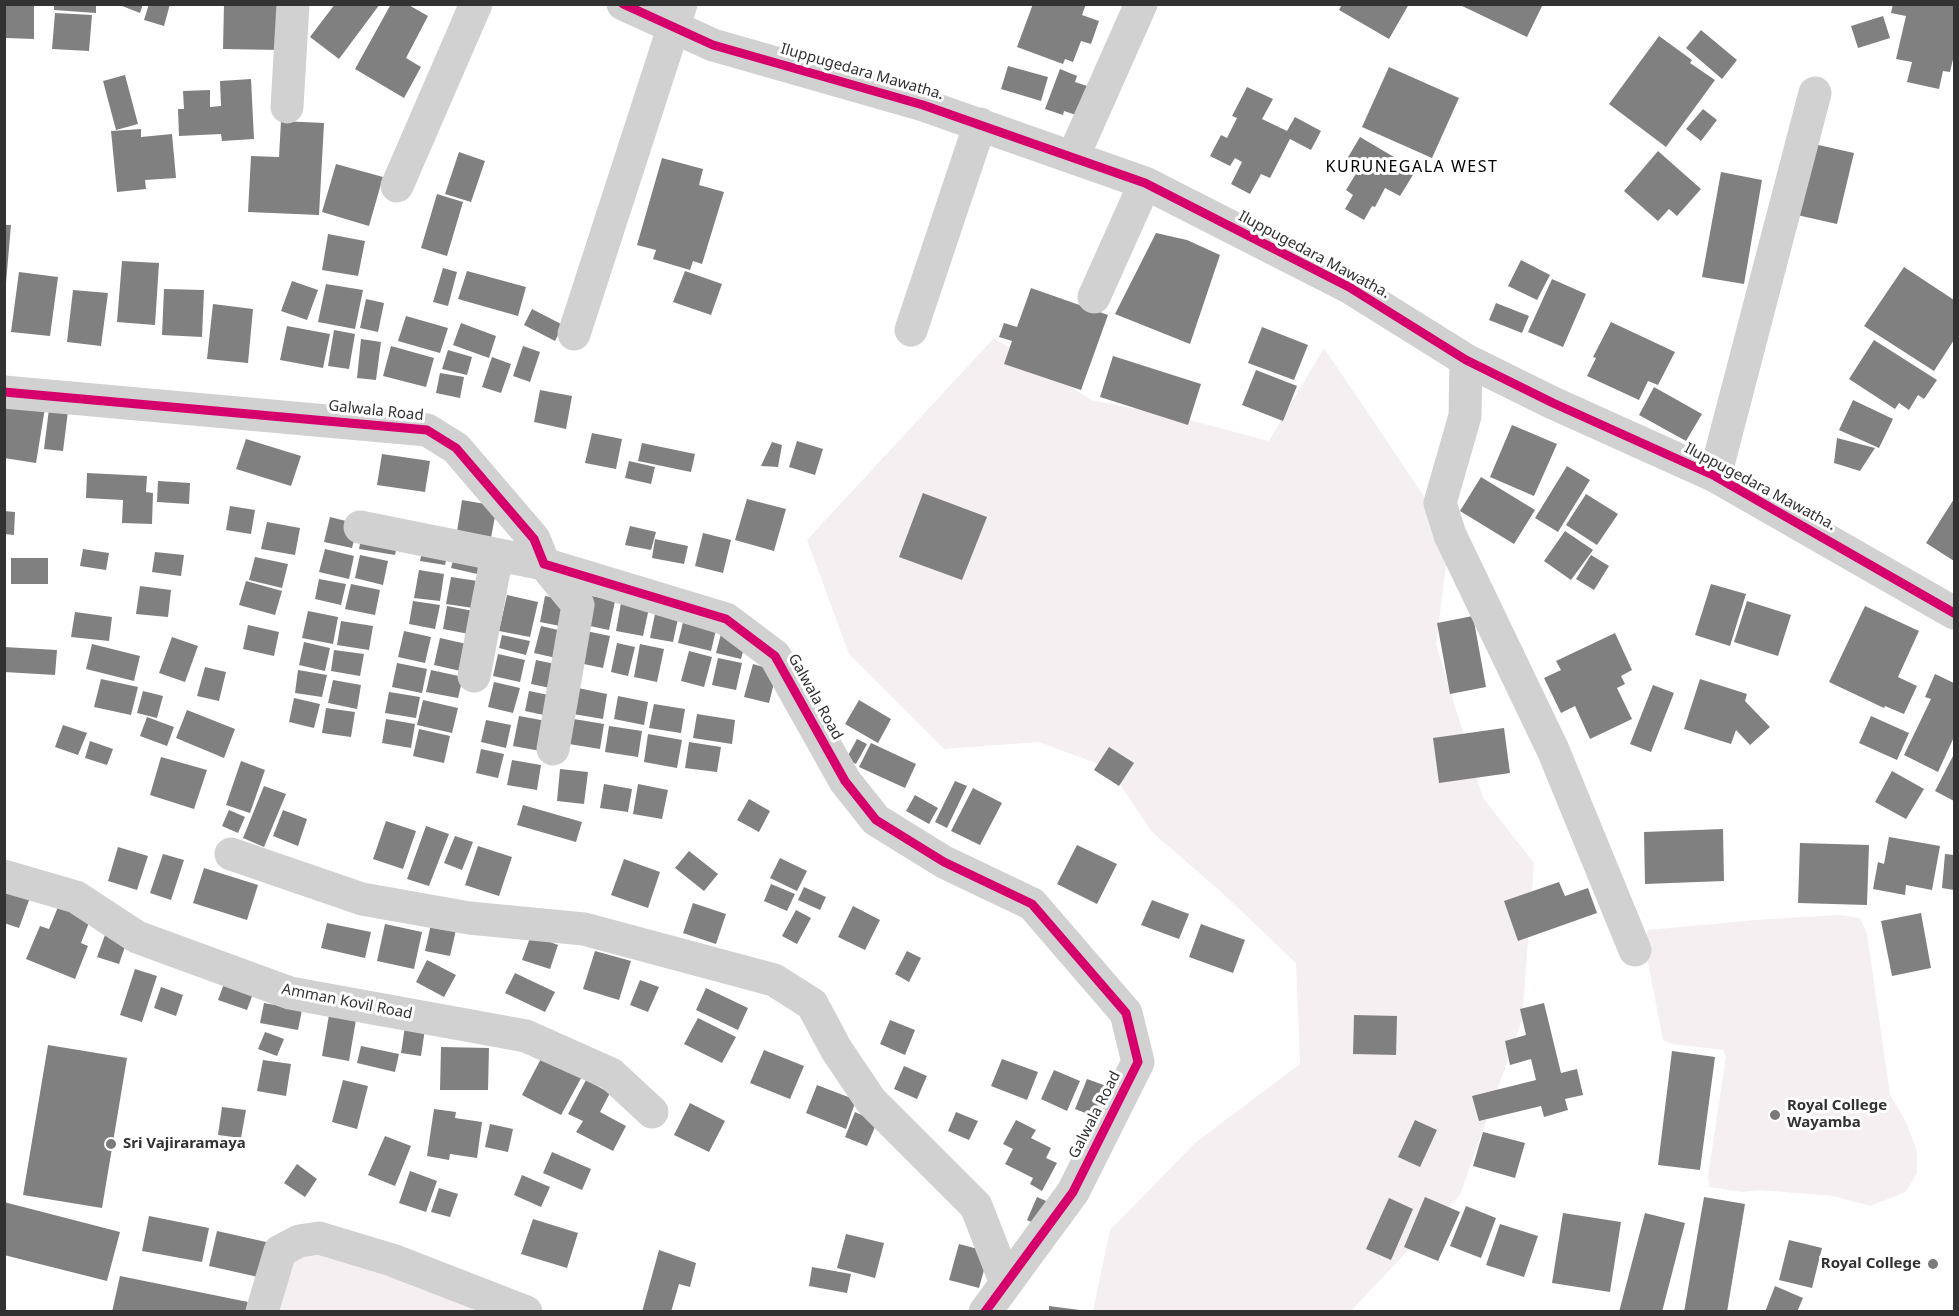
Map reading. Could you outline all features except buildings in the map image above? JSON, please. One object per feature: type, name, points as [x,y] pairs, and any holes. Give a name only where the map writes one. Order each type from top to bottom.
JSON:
[{"type":"street","points":[[287,107],[293,4]]},
{"type":"street","points":[[397,186],[476,4]]},
{"type":"street","name":"Iluppugedara Mawatha.","points":[[623,4],[676,16],[713,45],[923,105],[1145,183],[1349,287],[1466,360],[1553,403],[1715,476],[1954,613]]},
{"type":"street","points":[[1073,157],[1141,4]]},
{"type":"street","points":[[574,334],[676,16]]},
{"type":"street","points":[[1715,476],[1815,93]]},
{"type":"street","points":[[910,330],[980,124]]},
{"type":"street","points":[[1094,297],[1145,183]]},
{"type":"street","points":[[1466,360],[1465,416],[1440,503],[1450,535],[1553,750],[1635,950]]},
{"type":"street","name":"Galwala Road","points":[[4,392],[428,430],[456,448],[534,539],[544,564],[726,619],[775,656],[845,781],[876,820],[944,862],[1032,903],[1126,1013],[1138,1062],[1073,1192],[985,1311]]},
{"type":"street","points":[[360,527],[544,564],[578,605],[553,749]]},
{"type":"street","points":[[474,676],[497,555]]},
{"type":"street","points":[[231,854],[362,899],[469,918],[584,929],[774,980],[812,1004],[836,1049],[871,1101],[976,1206],[1006,1283]]},
{"type":"street","name":"Amman Kovil Road","points":[[4,876],[76,897],[137,937],[290,993],[526,1036],[611,1074],[652,1112]]},
{"type":"street","points":[[262,1311],[280,1251],[299,1241],[319,1238],[392,1260],[526,1311]]},
{"type":"shaded area","points":[[994,338],[1091,400],[1182,418],[1269,441],[1324,348],[1450,535],[1436,644],[1483,798],[1534,863],[1522,1020],[1460,1195],[1351,1311],[1093,1311],[1110,1230],[1195,1143],[1300,1064],[1296,963],[1219,890],[1151,831],[1109,768],[1039,742],[944,749],[849,654],[807,540]]},
{"type":"shaded area","points":[[1839,915],[1860,918],[1867,934],[1890,1095],[1905,1120],[1917,1151],[1917,1173],[1906,1192],[1870,1206],[1833,1196],[1760,1190],[1742,1192],[1709,1187],[1708,1176],[1726,1056],[1723,1050],[1673,1044],[1663,1040],[1644,942],[1648,930]]},
{"type":"shaded area","points":[[332,1253],[488,1312],[265,1312],[285,1257]]},
{"type":"cycle path","points":[[623,4],[713,45],[923,105],[1145,183],[1349,287],[1466,360],[1553,403],[1715,476],[1954,613]]},
{"type":"cycle path","points":[[4,392],[427,430],[456,448],[534,539],[544,564],[726,619],[775,656],[845,781],[876,820],[944,862],[1032,904],[1126,1013],[1138,1062],[1073,1192],[985,1312]]},
{"type":"place","name":"Royal College Wayamba","points":[[1775,1115]]},
{"type":"place","name":"Sri Vajiraramaya","points":[[111,1144]]},
{"type":"place","name":"Royal College","points":[[1933,1264]]},
{"type":"district","name":"KURUNEGALA WEST","points":[[1412,167]]}]
